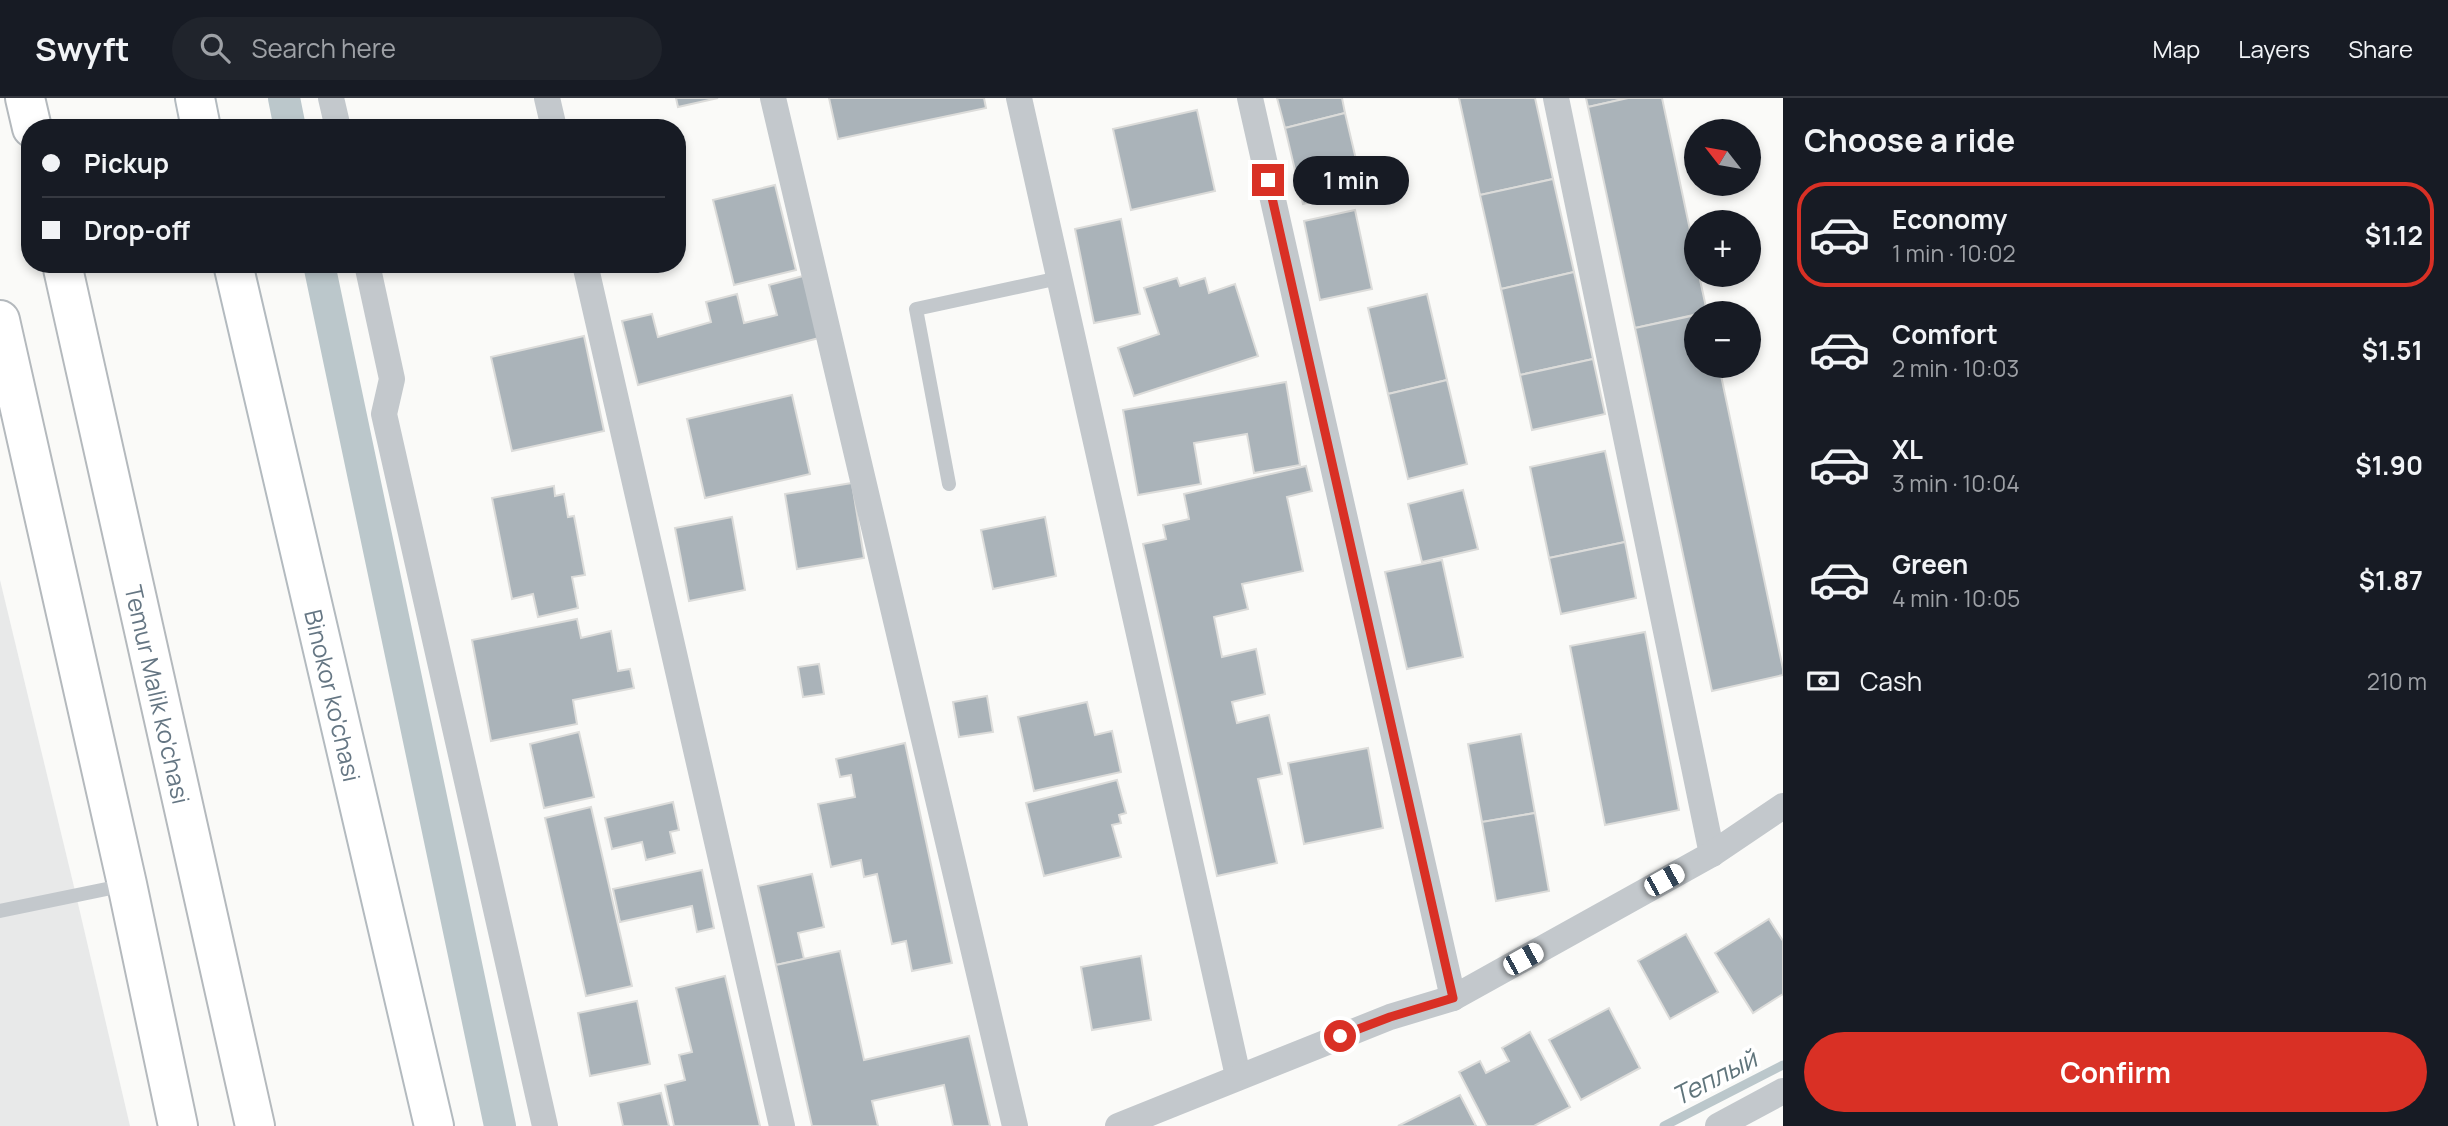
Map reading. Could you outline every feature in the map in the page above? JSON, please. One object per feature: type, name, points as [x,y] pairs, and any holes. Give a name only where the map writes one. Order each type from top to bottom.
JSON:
[{"type":"main road","points":[[25,98],[30,119]]},
{"type":"main road","points":[[195,98],[199,119]]},
{"type":"main road","name":"Temur Malik ko'chasi","points":[[64,273],[255,1126]]},
{"type":"main road","name":"Binokor ko'chasi","points":[[235,273],[433,1126]]},
{"type":"main road","points":[[0,320],[127,884],[178,1126]]},
{"type":"street","points":[[331,98],[336,119]]},
{"type":"street","points":[[547,98],[552,119]]},
{"type":"street","points":[[773,98],[1014,1126]]},
{"type":"street","points":[[1019,98],[1238,1076]]},
{"type":"street","points":[[1250,98],[1453,998]]},
{"type":"street","points":[[1556,98],[1712,854]]},
{"type":"street","points":[[370,273],[392,379],[384,414],[545,1126]]},
{"type":"street","points":[[587,273],[782,1126]]},
{"type":"street","points":[[1118,1126],[1390,1017],[1453,998],[1712,854],[1783,806]]},
{"type":"street","points":[[1718,1126],[1783,1091]]},
{"type":"lane","points":[[949,484],[916,309],[1059,278]]},
{"type":"lane","points":[[0,911],[127,884]]},
{"type":"shaded area","points":[[0,580],[76,895],[130,1126],[0,1126]]},
{"type":"building","points":[[676,98],[718,98],[678,107]]},
{"type":"building","points":[[829,98],[984,98],[986,108],[838,139]]},
{"type":"building","points":[[1277,98],[1342,98],[1345,113],[1285,128]]},
{"type":"building","points":[[1459,98],[1535,98],[1553,179],[1480,195]]},
{"type":"building","points":[[1586,98],[1628,98],[1588,107]]},
{"type":"building","points":[[1628,98],[1662,98],[1686,210],[1684,287],[1702,287],[1705,301],[1684,301],[1684,317],[1635,328],[1588,107]]},
{"type":"building","points":[[1197,110],[1215,191],[1131,210],[1113,129]]},
{"type":"building","points":[[1345,113],[1363,189],[1303,204],[1285,128]]},
{"type":"building","points":[[1553,179],[1574,272],[1501,289],[1480,195]]},
{"type":"building","points":[[775,185],[796,270],[734,285],[713,200]]},
{"type":"building","points":[[1355,210],[1372,289],[1320,300],[1304,221]]},
{"type":"building","points":[[1121,219],[1140,314],[1094,323],[1075,229]]},
{"type":"building","points":[[1574,272],[1593,359],[1520,375],[1501,289]]},
{"type":"building","points":[[803,276],[819,338],[638,385],[622,321],[652,314],[658,337],[711,322],[706,302],[737,294],[744,323],[777,315],[769,285]]},
{"type":"building","points":[[1177,278],[1180,286],[1205,278],[1209,293],[1235,284],[1258,356],[1134,396],[1118,348],[1159,334],[1144,288]]},
{"type":"building","points":[[1427,294],[1447,380],[1388,394],[1368,308]]},
{"type":"building","points":[[1684,318],[1684,378],[1722,378],[1783,675],[1712,691],[1635,328]]},
{"type":"building","points":[[584,336],[604,431],[512,451],[491,357]]},
{"type":"building","points":[[1593,359],[1605,414],[1532,430],[1520,375]]},
{"type":"building","points":[[1447,380],[1467,464],[1408,479],[1388,394]]},
{"type":"building","points":[[1286,382],[1300,465],[1254,473],[1247,434],[1194,443],[1201,484],[1138,495],[1123,410]]},
{"type":"building","points":[[792,395],[810,474],[705,498],[687,419]]},
{"type":"building","points":[[1605,451],[1625,542],[1549,558],[1530,467]]},
{"type":"building","points":[[1306,466],[1312,491],[1287,497],[1303,571],[1242,584],[1248,609],[1214,617],[1222,657],[1256,649],[1265,694],[1232,702],[1237,723],[1269,715],[1282,774],[1258,779],[1277,863],[1217,876],[1143,544],[1166,539],[1163,525],[1189,519],[1184,494]]},
{"type":"building","points":[[852,483],[864,558],[797,569],[785,494]]},
{"type":"building","points":[[554,486],[555,496],[564,494],[568,517],[574,516],[585,575],[572,577],[578,608],[538,617],[533,594],[512,599],[492,498]]},
{"type":"building","points":[[1463,490],[1478,549],[1422,562],[1408,504]]},
{"type":"building","points":[[732,517],[745,590],[689,601],[675,528]]},
{"type":"building","points":[[1045,517],[1056,576],[993,589],[981,530]]},
{"type":"building","points":[[1625,542],[1636,598],[1561,614],[1549,558]]},
{"type":"building","points":[[1442,560],[1463,657],[1407,669],[1385,572]]},
{"type":"building","points":[[577,619],[581,638],[611,631],[618,671],[630,669],[634,688],[573,700],[577,724],[491,741],[472,640]]},
{"type":"building","points":[[1645,632],[1679,810],[1605,825],[1570,646]]},
{"type":"building","points":[[819,664],[824,694],[803,697],[798,667]]},
{"type":"building","points":[[987,696],[993,732],[959,737],[953,702]]},
{"type":"building","points":[[1087,702],[1095,735],[1112,731],[1121,772],[1034,791],[1018,717]]},
{"type":"building","points":[[579,732],[594,797],[544,808],[530,744]]},
{"type":"building","points":[[1521,734],[1535,813],[1482,822],[1468,744]]},
{"type":"building","points":[[905,743],[952,963],[912,971],[906,941],[892,944],[877,874],[864,877],[861,860],[831,867],[818,804],[855,797],[851,775],[840,777],[836,759]]},
{"type":"building","points":[[1368,748],[1383,828],[1304,844],[1288,763]]},
{"type":"building","points":[[1117,780],[1126,813],[1119,815],[1121,823],[1112,825],[1121,857],[1044,876],[1026,803]]},
{"type":"building","points":[[673,802],[679,830],[670,832],[675,853],[646,860],[642,842],[612,849],[605,818]]},
{"type":"building","points":[[591,807],[632,986],[586,996],[545,818]]},
{"type":"building","points":[[1535,813],[1549,891],[1496,901],[1482,822]]},
{"type":"building","points":[[702,870],[714,928],[697,932],[692,906],[620,922],[613,889]]},
{"type":"building","points":[[812,874],[824,927],[798,933],[804,959],[776,965],[758,886]]},
{"type":"building","points":[[1769,919],[1783,941],[1783,994],[1753,1013],[1715,953]]},
{"type":"building","points":[[1686,934],[1718,992],[1670,1019],[1638,961]]},
{"type":"building","points":[[840,951],[864,1060],[969,1036],[990,1126],[953,1126],[944,1085],[872,1101],[878,1126],[812,1126],[776,965]]},
{"type":"building","points":[[1141,956],[1151,1020],[1092,1030],[1081,967]]},
{"type":"building","points":[[725,976],[760,1126],[674,1126],[665,1085],[685,1080],[679,1055],[692,1052],[676,988]]},
{"type":"building","points":[[637,1001],[650,1064],[590,1076],[578,1013]]},
{"type":"building","points":[[1609,1008],[1640,1068],[1581,1100],[1549,1040]]},
{"type":"building","points":[[1530,1032],[1570,1107],[1534,1126],[1487,1126],[1459,1072],[1480,1061],[1486,1073],[1509,1061],[1502,1048]]},
{"type":"building","points":[[661,1093],[669,1126],[623,1126],[618,1103]]},
{"type":"building","points":[[1460,1095],[1476,1126],[1398,1126]]},
{"type":"waterway","points":[[284,98],[288,119]]},
{"type":"waterway","points":[[321,273],[500,1126]]},
{"type":"waterway","name":"Теплый","points":[[1664,1126],[1783,1065]]},
{"type":"route","points":[[1268,180],[1453,998],[1340,1036]]}]
